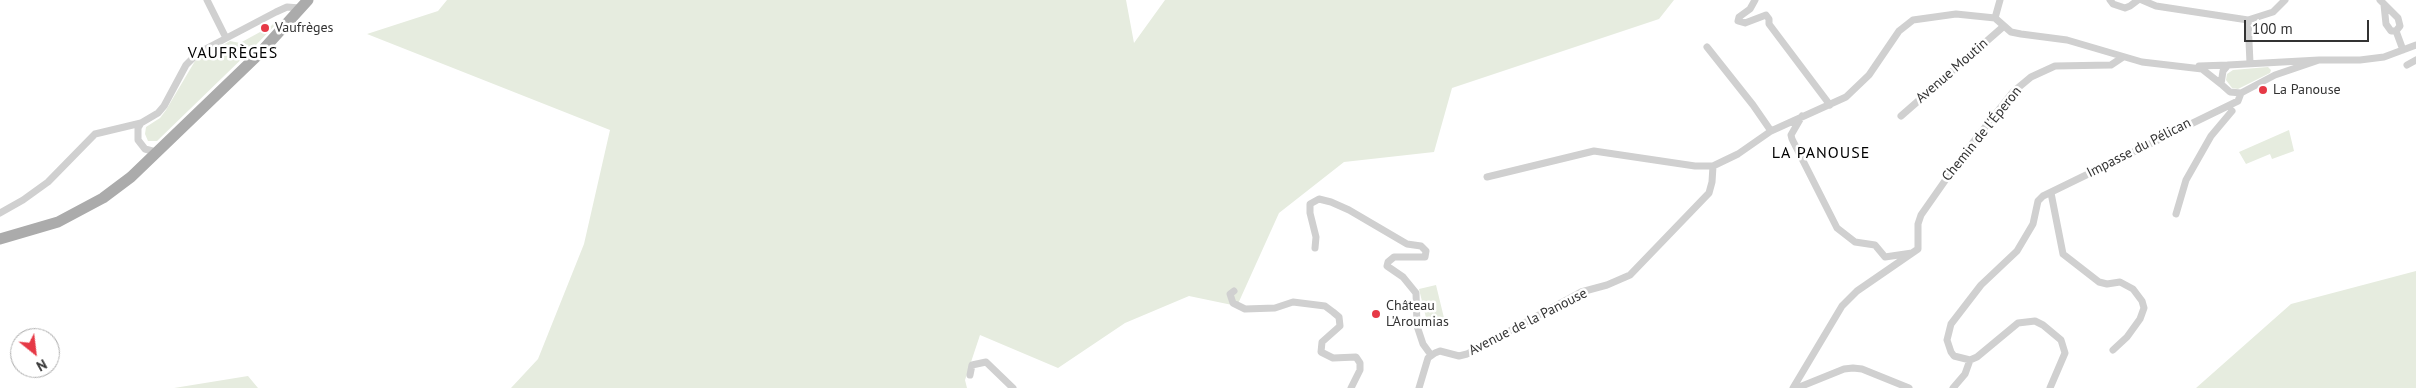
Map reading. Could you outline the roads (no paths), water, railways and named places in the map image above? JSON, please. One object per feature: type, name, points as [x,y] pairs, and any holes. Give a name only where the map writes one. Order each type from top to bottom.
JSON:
[{"type":"main road","points":[[0,239],[58,222],[103,198],[131,177],[260,53],[304,4]]},
{"type":"street","points":[[207,0],[226,38]]},
{"type":"street","points":[[1755,0],[1750,9],[1738,21],[1744,23],[1766,15],[1769,19],[1769,24],[1830,105]]},
{"type":"street","points":[[1995,18],[2000,0]]},
{"type":"street","points":[[2110,0],[2119,7],[2125,8],[2138,0]]},
{"type":"street","points":[[2142,0],[2156,6],[2248,20],[2273,12],[2285,0]]},
{"type":"street","points":[[2382,3],[2398,18],[2400,26],[2396,31]]},
{"type":"street","points":[[2382,3],[2386,24],[2391,31],[2396,31]]},
{"type":"street","points":[[0,212],[23,200],[48,182],[95,134],[141,123],[158,113],[164,106],[186,65],[198,54],[287,7],[304,4]]},
{"type":"street","points":[[1487,177],[1594,151],[1694,166],[1713,166],[1738,154],[1771,131],[1846,97],[1859,86],[1899,31],[1913,20],[1956,14],[1995,18],[2004,26],[2021,34],[2067,40],[2142,62],[2206,70],[2230,92],[2242,93],[2275,75],[2319,60]]},
{"type":"street","points":[[2248,20],[2250,63]]},
{"type":"street","name":"Avenue Moutin","points":[[1901,116],[2004,26]]},
{"type":"street","points":[[2396,31],[2403,50]]},
{"type":"street","points":[[2192,67],[2319,60],[2366,60],[2416,45]]},
{"type":"street","points":[[1707,46],[1771,131]]},
{"type":"street","name":"Chemin de l'Éperon","points":[[1914,253],[1919,246],[1918,224],[1921,216],[1963,155],[2013,92],[2031,77],[2055,66],[2111,65],[2123,57]]},
{"type":"street","points":[[2407,65],[2416,60]]},
{"type":"street","points":[[2271,63],[2275,67],[2275,75]]},
{"type":"street","points":[[2221,84],[2223,71],[2228,65]]},
{"type":"street","points":[[2227,104],[2230,92]]},
{"type":"street","name":"Impasse du Pélican","points":[[2051,193],[2227,104],[2238,101],[2242,93]]},
{"type":"street","points":[[2176,214],[2186,180],[2211,136],[2232,111]]},
{"type":"street","points":[[1802,116],[1791,135],[1792,139],[1837,228],[1855,242],[1875,245],[1888,258],[1914,253]]},
{"type":"street","points":[[141,123],[138,128],[138,140],[145,149],[156,152]]},
{"type":"street","name":"Avenue de la Panouse","points":[[1431,355],[1440,351],[1453,356],[1467,354],[1581,292],[1607,285],[1630,275],[1709,193],[1713,166]]},
{"type":"street","points":[[2050,388],[2064,360],[2064,346],[2056,334],[2035,321],[2018,323],[1977,357],[1970,360],[1954,356],[1947,340],[1951,324],[1981,285],[2017,251],[2033,224],[2038,201],[2051,193],[2063,254],[2099,282],[2107,284],[2120,282],[2133,289],[2142,301],[2144,308],[2140,319],[2127,337],[2114,350]]},
{"type":"street","points":[[1315,248],[1316,237],[1310,204],[1319,199],[1348,210],[1407,244],[1421,246],[1426,251],[1425,257],[1394,257],[1388,262],[1387,266],[1403,277],[1416,293],[1418,326],[1423,344],[1431,355],[1426,364],[1419,388]]},
{"type":"street","points":[[1793,388],[1842,306],[1858,292],[1914,253]]},
{"type":"street","points":[[1234,290],[1230,294],[1233,303],[1245,309],[1276,308],[1293,302],[1325,306],[1339,317],[1340,326],[1322,342],[1321,352],[1333,358],[1356,356],[1360,363],[1360,370],[1351,388]]},
{"type":"street","points":[[1953,388],[1965,374],[1970,360]]},
{"type":"street","points":[[970,375],[972,365],[986,362],[1013,388]]},
{"type":"street","points":[[1797,388],[1844,369],[1853,368],[1862,369],[1909,388]]},
{"type":"place","name":"Vaufrèges","points":[[265,28]]},
{"type":"place","name":"La Panouse","points":[[2263,90]]},
{"type":"place","name":"Château L'Aroumias","points":[[1376,314]]},
{"type":"district","name":"VAUFRÈGES","points":[[233,53]]},
{"type":"district","name":"LA PANOUSE","points":[[1821,153]]}]
